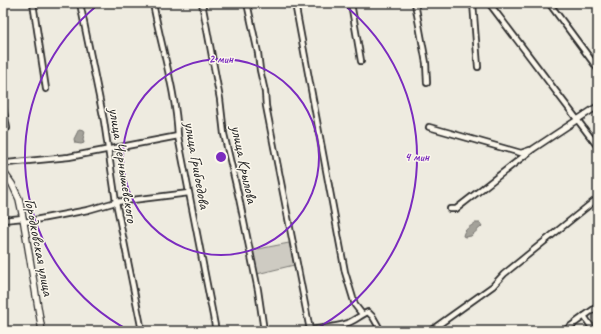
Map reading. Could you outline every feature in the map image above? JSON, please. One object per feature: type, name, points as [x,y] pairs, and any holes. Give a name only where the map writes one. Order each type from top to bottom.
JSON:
[{"type":"main road","name":"Городковская улица","points":[[3,171],[12,184],[19,199],[24,220],[42,331]]},
{"type":"street","points":[[33,3],[46,89]]},
{"type":"street","name":"улица Чернышевского","points":[[80,3],[109,149],[116,202],[142,331]]},
{"type":"street","name":"улица Грибоедова","points":[[153,3],[173,93],[178,122],[178,136],[216,331]]},
{"type":"street","name":"улица Крылова","points":[[202,3],[220,99],[224,134],[258,290],[264,331]]},
{"type":"street","points":[[247,3],[258,53],[266,106],[282,180],[310,330]]},
{"type":"street","points":[[295,3],[345,272],[355,305],[362,314]]},
{"type":"street","points":[[351,3],[361,61]]},
{"type":"street","points":[[415,3],[426,63],[427,83]]},
{"type":"street","points":[[473,3],[478,67]]},
{"type":"street","points":[[489,3],[598,147]]},
{"type":"street","points":[[549,3],[598,69]]},
{"type":"street","points":[[450,209],[456,209],[533,149],[598,106]]},
{"type":"street","points":[[3,107],[8,128]]},
{"type":"street","points":[[429,126],[521,153],[533,149]]},
{"type":"street","points":[[3,165],[7,163],[69,157],[178,136]]},
{"type":"street","points":[[3,220],[24,220],[88,210],[116,202],[189,193]]},
{"type":"street","points":[[430,331],[493,286],[504,274],[598,198]]},
{"type":"street","points":[[564,331],[598,306]]},
{"type":"street","points":[[304,331],[333,327],[350,322],[368,312],[373,317],[381,331]]},
{"type":"street","points":[[584,316],[594,331]]},
{"type":"shaded area","points":[[79,129],[84,130],[85,132],[83,139],[84,143],[81,144],[75,143],[74,139]]},
{"type":"shaded area","points":[[475,223],[480,223],[482,226],[471,236],[463,236],[466,230]]},
{"type":"shaded area","points":[[289,243],[294,265],[257,274],[253,250]]}]
